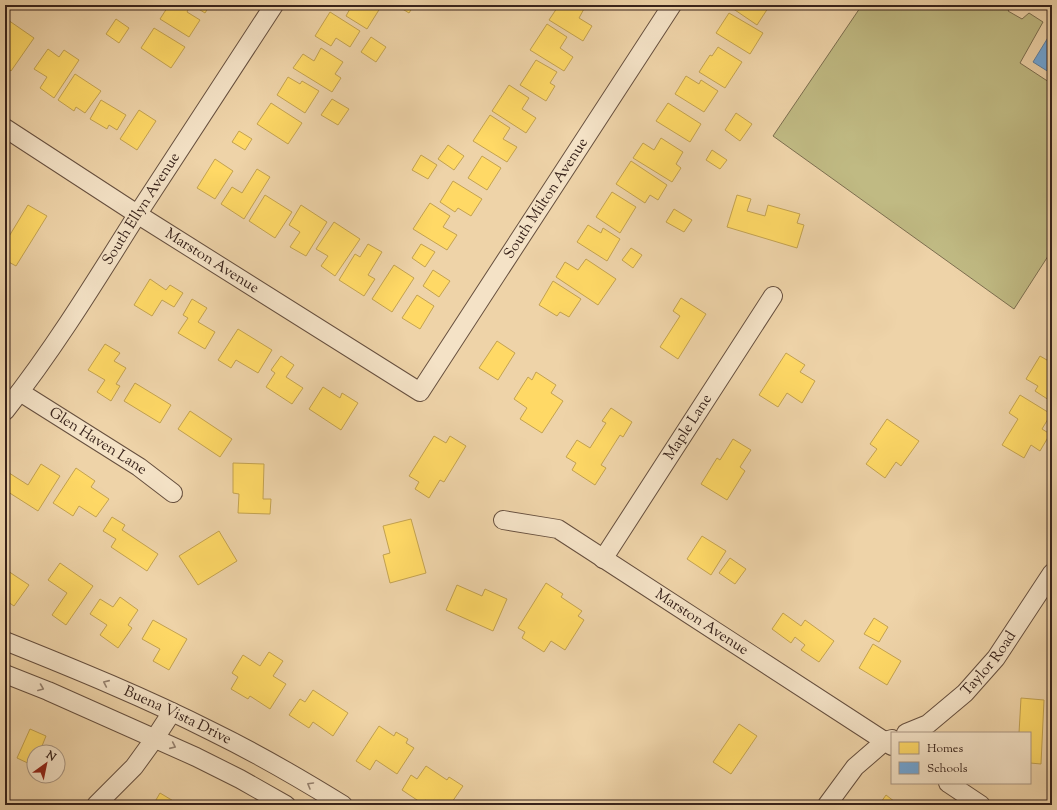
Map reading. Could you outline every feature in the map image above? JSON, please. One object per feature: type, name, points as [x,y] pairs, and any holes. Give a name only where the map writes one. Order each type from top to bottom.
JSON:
[{"type":"street","name":"South Ellyn Avenue","points":[[5,411],[80,306],[274,5]]},
{"type":"street","name":"South Milton Avenue","points":[[420,392],[672,5]]},
{"type":"street","name":"Marston Avenue","points":[[5,128],[420,392]]},
{"type":"street","name":"Maple Lane","points":[[603,558],[773,296]]},
{"type":"street","name":"Glen Haven Lane","points":[[20,392],[139,467],[173,493]]},
{"type":"street","name":"Marston Avenue","points":[[503,520],[558,529],[890,742]]},
{"type":"street","name":"Taylor Road","points":[[908,732],[928,724],[965,693],[996,658],[1052,573]]},
{"type":"street","name":"Buena Vista Drive","points":[[5,641],[75,669],[172,712],[259,756],[343,805]]},
{"type":"street","name":"Buena Vista Drive","points":[[5,674],[48,691],[196,757],[240,779],[286,805]]},
{"type":"street","points":[[96,805],[134,767],[172,712]]},
{"type":"street","points":[[827,805],[855,767],[890,742]]},
{"type":"street","points":[[950,784],[981,805]]},
{"type":"shaded area","points":[[862,5],[1008,5],[1011,7],[1008,11],[1022,19],[1029,13],[1043,22],[1020,63],[1052,84],[1052,250],[1014,309],[773,136]]},
{"type":"building: Homes","points":[[169,5],[185,5],[189,8],[187,12],[200,20],[189,37],[160,19]]},
{"type":"building: Homes","points":[[192,5],[210,5],[205,13]]},
{"type":"building: Homes","points":[[352,5],[382,5],[367,29],[346,16]]},
{"type":"building: Homes","points":[[396,5],[414,5],[409,13]]},
{"type":"building: Homes","points":[[559,5],[583,5],[585,7],[579,18],[592,26],[583,41],[549,20]]},
{"type":"building: Homes","points":[[734,5],[770,5],[757,25],[732,8]]},
{"type":"building: Homes","points":[[330,12],[360,31],[350,47],[336,38],[331,46],[315,36]]},
{"type":"building: Homes","points":[[729,13],[763,33],[750,54],[716,33]]},
{"type":"building: Homes","points":[[116,19],[129,28],[119,43],[106,34]]},
{"type":"building: Homes","points":[[8,20],[34,38],[11,71],[5,66],[5,25]]},
{"type":"building: Homes","points":[[547,24],[567,37],[560,48],[573,57],[564,71],[530,50]]},
{"type":"building: Homes","points":[[154,28],[185,47],[171,68],[141,48]]},
{"type":"building: Homes","points":[[371,37],[386,47],[376,62],[361,52]]},
{"type":"building: Homes","points":[[718,47],[742,62],[725,88],[699,72],[710,55],[712,56]]},
{"type":"building: Homes","points":[[321,48],[343,62],[335,74],[341,78],[332,92],[293,68],[303,54],[314,61]]},
{"type":"building: Homes","points":[[48,49],[59,57],[64,50],[79,60],[54,98],[40,88],[47,77],[34,69]]},
{"type":"building: Homes","points":[[536,60],[557,72],[550,83],[555,86],[546,101],[520,85]]},
{"type":"building: Homes","points":[[75,74],[101,91],[85,113],[76,107],[74,111],[58,100]]},
{"type":"building: Homes","points":[[686,76],[699,84],[701,80],[718,91],[704,112],[675,94]]},
{"type":"building: Homes","points":[[288,77],[300,84],[302,81],[319,91],[305,113],[277,95]]},
{"type":"building: Homes","points":[[509,85],[529,98],[522,109],[536,118],[526,133],[492,111]]},
{"type":"building: Homes","points":[[332,99],[349,109],[338,125],[321,115]]},
{"type":"building: Homes","points":[[101,100],[126,115],[117,130],[109,125],[107,129],[90,119]]},
{"type":"building: Homes","points":[[271,103],[302,123],[288,144],[257,124]]},
{"type":"building: Homes","points":[[668,103],[701,124],[690,142],[656,121]]},
{"type":"building: Homes","points":[[139,110],[156,121],[137,150],[120,139]]},
{"type":"building: Homes","points":[[736,113],[752,124],[740,141],[725,130]]},
{"type":"building: Homes","points":[[490,115],[510,128],[503,139],[517,147],[507,162],[473,141]]},
{"type":"building: Homes","points":[[239,131],[252,139],[245,150],[232,142]]},
{"type":"building: Homes","points":[[661,138],[683,152],[676,164],[681,168],[672,182],[633,158],[643,143],[654,150]]},
{"type":"building: Homes","points":[[448,145],[464,156],[454,170],[438,159]]},
{"type":"building: Homes","points":[[712,150],[727,160],[720,169],[706,160]]},
{"type":"building: Homes","points":[[421,155],[437,165],[428,179],[412,170]]},
{"type":"building: Homes","points":[[482,156],[501,168],[487,190],[468,178]]},
{"type":"building: Homes","points":[[215,159],[233,171],[215,199],[197,188]]},
{"type":"building: Homes","points":[[631,161],[667,185],[658,200],[650,195],[645,203],[616,184]]},
{"type":"building: Homes","points":[[257,169],[270,177],[244,219],[221,204],[232,187],[242,193]]},
{"type":"building: Homes","points":[[453,181],[482,199],[471,216],[458,208],[455,212],[440,202]]},
{"type":"building: Homes","points":[[612,192],[636,207],[620,233],[596,217]]},
{"type":"building: Homes","points":[[265,195],[292,212],[275,238],[249,221]]},
{"type":"building: Homes","points":[[737,195],[751,199],[747,211],[765,216],[768,205],[800,214],[797,223],[804,225],[797,248],[727,227]]},
{"type":"building: Homes","points":[[430,203],[450,216],[443,227],[457,235],[447,250],[413,229]]},
{"type":"building: Homes","points":[[28,205],[47,216],[16,266],[5,260],[5,243]]},
{"type":"building: Homes","points":[[301,205],[327,222],[306,256],[290,247],[300,232],[289,225]]},
{"type":"building: Homes","points":[[674,209],[692,220],[684,232],[666,222]]},
{"type":"building: Homes","points":[[334,222],[360,239],[335,276],[321,266],[328,256],[316,249]]},
{"type":"building: Homes","points":[[588,225],[601,233],[603,228],[620,239],[607,261],[577,242]]},
{"type":"building: Homes","points":[[368,244],[382,252],[368,275],[375,279],[364,296],[339,280],[355,254],[360,257]]},
{"type":"building: Homes","points":[[421,244],[435,252],[425,267],[412,258]]},
{"type":"building: Homes","points":[[631,248],[642,255],[633,268],[622,260]]},
{"type":"building: Homes","points":[[586,259],[616,279],[598,305],[556,277],[565,262],[578,270]]},
{"type":"building: Homes","points":[[394,265],[414,278],[392,312],[372,299]]},
{"type":"building: Homes","points":[[433,270],[450,281],[439,297],[423,286]]},
{"type":"building: Homes","points":[[150,279],[166,290],[170,285],[183,293],[174,307],[162,300],[152,316],[134,305]]},
{"type":"building: Homes","points":[[553,281],[581,299],[569,317],[560,312],[557,316],[539,305]]},
{"type":"building: Homes","points":[[417,295],[434,306],[420,329],[402,318]]},
{"type":"building: Homes","points":[[681,298],[706,314],[678,359],[660,347],[680,316],[673,311]]},
{"type":"building: Homes","points":[[192,299],[207,308],[198,322],[215,332],[205,349],[178,333],[188,318],[183,315]]},
{"type":"building: Homes","points":[[238,329],[272,350],[258,373],[236,360],[231,368],[218,360]]},
{"type":"building: Homes","points":[[497,341],[515,353],[498,380],[479,368]]},
{"type":"building: Homes","points":[[105,344],[120,353],[114,361],[126,368],[116,384],[120,386],[111,401],[97,392],[105,380],[88,370]]},
{"type":"building: Homes","points":[[786,353],[805,365],[800,372],[815,381],[802,403],[787,393],[778,407],[759,395]]},
{"type":"building: Homes","points":[[281,356],[294,365],[286,377],[303,388],[292,404],[266,387],[275,373],[271,370]]},
{"type":"building: Homes","points":[[1040,356],[1052,363],[1052,402],[1035,391],[1038,386],[1026,379]]},
{"type":"building: Homes","points":[[536,372],[556,385],[551,393],[563,401],[542,433],[520,419],[527,408],[514,399],[528,377],[532,380]]},
{"type":"building: Homes","points":[[135,383],[171,405],[160,423],[124,401]]},
{"type":"building: Homes","points":[[323,387],[340,398],[342,393],[358,403],[341,430],[309,409]]},
{"type":"building: Homes","points":[[1020,395],[1051,414],[1042,429],[1050,434],[1040,451],[1031,445],[1024,458],[1002,445],[1018,419],[1009,413]]},
{"type":"building: Homes","points":[[611,408],[632,422],[623,437],[620,435],[601,465],[606,468],[595,485],[572,470],[576,463],[566,457],[577,440],[590,448],[606,423],[602,421]]},
{"type":"building: Homes","points":[[190,411],[232,439],[220,457],[178,429]]},
{"type":"building: Homes","points":[[887,419],[919,441],[901,466],[896,462],[885,478],[866,464],[877,449],[870,444]]},
{"type":"building: Homes","points":[[434,436],[446,443],[450,436],[466,446],[444,482],[440,480],[429,498],[415,489],[419,482],[409,476]]},
{"type":"building: Homes","points":[[733,439],[751,450],[740,467],[745,471],[727,500],[701,484],[717,458],[720,460]]},
{"type":"building: Homes","points":[[233,463],[264,464],[263,499],[271,499],[270,514],[238,513],[239,494],[233,493]]},
{"type":"building: Homes","points":[[41,464],[60,476],[38,511],[5,490],[5,474],[6,471],[28,485]]},
{"type":"building: Homes","points":[[76,468],[95,481],[91,487],[109,499],[96,517],[79,506],[73,516],[53,503]]},
{"type":"building: Homes","points":[[112,517],[125,525],[122,530],[158,554],[147,571],[111,547],[116,539],[103,531]]},
{"type":"building: Homes","points":[[411,519],[426,573],[390,583],[383,555],[390,553],[383,526]]},
{"type":"building: Homes","points":[[219,531],[237,561],[198,585],[179,556]]},
{"type":"building: Homes","points":[[702,536],[726,551],[711,575],[687,559]]},
{"type":"building: Homes","points":[[730,558],[746,569],[735,584],[719,573]]},
{"type":"building: Homes","points":[[60,563],[93,586],[66,625],[52,615],[67,593],[48,580]]},
{"type":"building: Homes","points":[[5,569],[29,585],[14,606],[5,600]]},
{"type":"building: Homes","points":[[546,583],[563,594],[561,597],[582,611],[578,616],[584,620],[565,650],[551,641],[544,652],[522,638],[525,632],[518,628]]},
{"type":"building: Homes","points":[[457,585],[482,596],[485,589],[507,599],[493,631],[446,610]]},
{"type":"building: Homes","points":[[120,597],[138,610],[128,625],[132,628],[118,648],[100,635],[107,625],[90,614],[100,599],[113,607]]},
{"type":"building: Homes","points":[[783,613],[801,626],[805,620],[834,641],[819,662],[801,650],[805,645],[795,637],[791,643],[772,629]]},
{"type":"building: Homes","points":[[874,618],[888,627],[879,642],[864,634]]},
{"type":"building: Homes","points":[[153,620],[187,639],[169,670],[153,661],[160,649],[142,639]]},
{"type":"building: Homes","points":[[873,644],[901,661],[887,685],[859,668]]},
{"type":"building: Homes","points":[[269,652],[283,661],[273,676],[286,684],[270,709],[250,696],[248,699],[231,689],[238,677],[232,673],[243,655],[260,666]]},
{"type":"building: Homes","points":[[313,690],[348,713],[333,736],[313,722],[309,728],[289,715],[300,699],[305,702]]},
{"type":"building: Homes","points":[[1021,698],[1044,700],[1041,764],[1031,763],[1031,732],[1019,732]]},
{"type":"building: Homes","points":[[739,724],[757,736],[731,774],[713,762]]},
{"type":"building: Homes","points":[[379,726],[394,736],[396,732],[408,739],[406,743],[414,748],[397,774],[376,760],[370,770],[356,761]]},
{"type":"building: Homes","points":[[30,729],[46,736],[43,744],[26,744],[26,762],[17,758]]},
{"type":"building: Homes","points":[[426,766],[447,780],[449,777],[463,786],[450,805],[433,805],[425,800],[423,804],[402,790],[411,775],[417,779]]},
{"type":"building: Homes","points":[[160,793],[180,805],[153,805]]},
{"type":"building: Homes","points":[[886,795],[899,805],[879,805]]},
{"type":"building: Schools","points":[[1052,31],[1052,74],[1033,62]]}]
